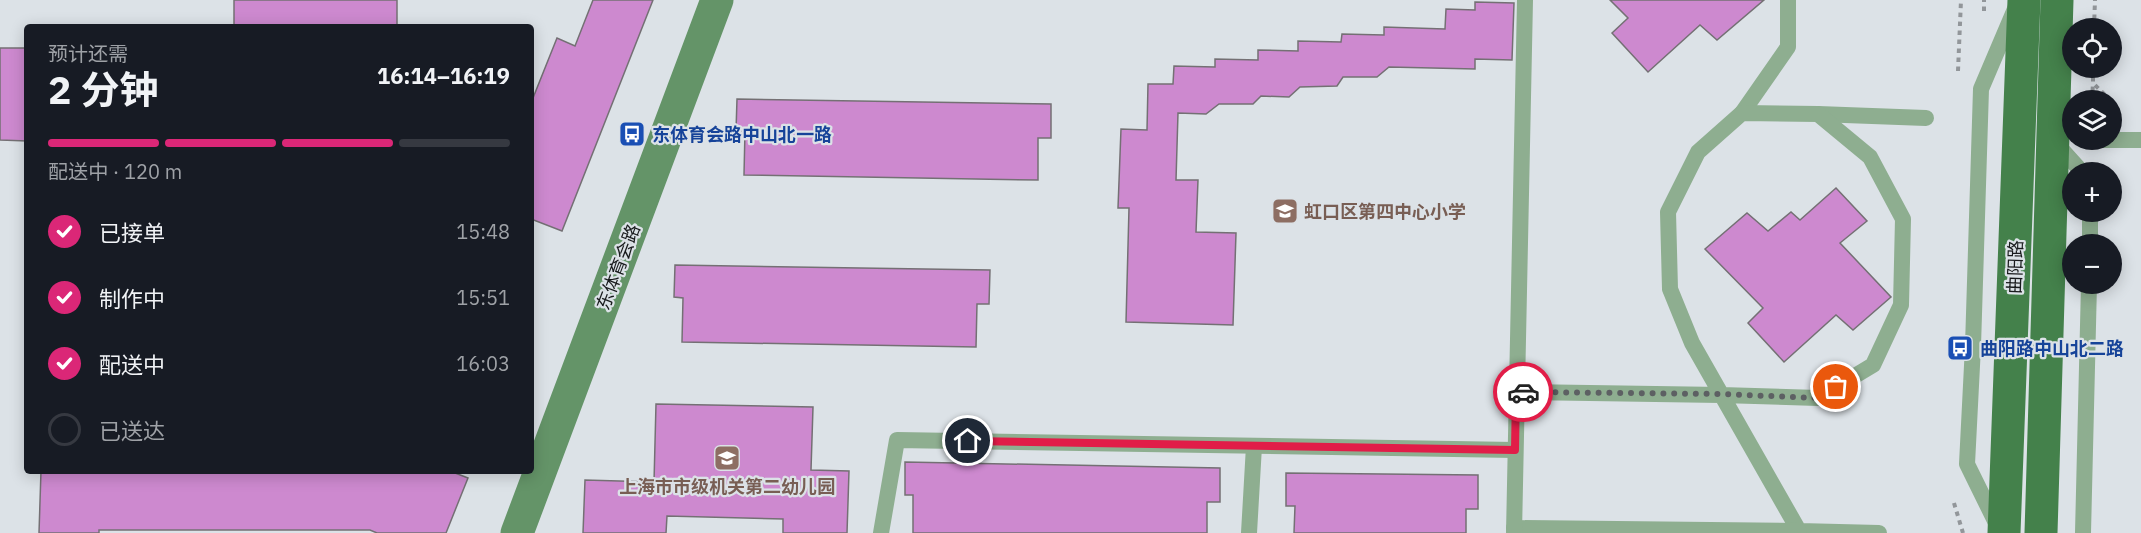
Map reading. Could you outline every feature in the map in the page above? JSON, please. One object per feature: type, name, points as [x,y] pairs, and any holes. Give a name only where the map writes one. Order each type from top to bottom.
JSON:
[{"type":"main road","name":"曲阳路","points":[[2002,533],[2024,0]]},
{"type":"main road","name":"曲阳路","points":[[2057,0],[2062,116]]},
{"type":"main road","name":"曲阳路","points":[[2041,533],[2062,150]]},
{"type":"street","name":"东体育会路","points":[[517,533],[717,0]]},
{"type":"lane","points":[[1525,0],[1514,530],[1879,533]]},
{"type":"lane","points":[[1788,0],[1788,47],[1742,113],[1698,152],[1668,212],[1670,289],[1692,343],[1798,531]]},
{"type":"lane","points":[[2002,533],[1967,464],[1981,89],[2019,0]]},
{"type":"lane","points":[[1742,113],[1926,118]]},
{"type":"lane","points":[[1516,392],[1721,394],[1818,398],[1873,364],[1901,305],[1903,219],[1870,158],[1818,114]]},
{"type":"lane","points":[[2122,140],[2141,140]]},
{"type":"lane","points":[[2083,533],[2089,294]]},
{"type":"lane","points":[[881,533],[897,440],[1515,450]]},
{"type":"lane","points":[[1250,533],[1254,446]]},
{"type":"path","points":[[2094,18],[2095,0]]},
{"type":"path","points":[[2093,78],[2093,90]]},
{"type":"path","points":[[2093,83],[2100,90]]},
{"type":"building","points":[[234,0],[397,0],[397,24],[234,24]]},
{"type":"building","points":[[593,0],[653,0],[562,231],[534,220],[534,96],[557,38],[575,46]]},
{"type":"building","points":[[1610,0],[1764,0],[1717,40],[1700,25],[1648,72],[1612,33],[1628,18]]},
{"type":"building","points":[[1475,2],[1514,3],[1512,60],[1475,59],[1475,69],[1389,67],[1377,77],[1343,77],[1337,86],[1300,87],[1289,97],[1261,96],[1253,104],[1219,104],[1206,114],[1178,113],[1176,180],[1198,180],[1196,232],[1236,233],[1233,325],[1126,322],[1129,208],[1118,208],[1121,129],[1147,130],[1148,84],[1173,84],[1174,66],[1215,67],[1215,59],[1258,60],[1258,50],[1298,51],[1298,41],[1341,42],[1342,34],[1384,35],[1384,27],[1445,29],[1446,9],[1475,10]]},
{"type":"building","points":[[0,48],[24,48],[24,141],[0,140]]},
{"type":"building","points":[[737,99],[1051,104],[1051,138],[1038,138],[1038,180],[744,175],[745,131],[736,131]]},
{"type":"building","points":[[1836,188],[1867,221],[1840,243],[1891,297],[1853,330],[1836,315],[1784,362],[1748,323],[1763,308],[1705,249],[1747,213],[1768,231],[1791,212],[1800,220]]},
{"type":"building","points":[[675,265],[990,270],[989,304],[977,304],[976,347],[682,342],[683,298],[674,297]]},
{"type":"building","points":[[656,404],[813,407],[811,470],[849,471],[847,533],[783,533],[783,519],[667,516],[666,533],[583,533],[585,480],[654,482]]},
{"type":"building","points":[[905,462],[1220,468],[1220,502],[1207,502],[1207,533],[913,533],[913,495],[905,495]]},
{"type":"building","points":[[1286,473],[1478,475],[1478,509],[1466,509],[1466,533],[1294,533],[1295,506],[1286,506]]},
{"type":"building","points":[[41,474],[458,474],[468,478],[446,533],[377,533],[370,530],[99,530],[99,533],[39,533]]},
{"type":"way so far","points":[[1523,392],[1721,394],[1818,398],[1836,387]]},
{"type":"place","name":"东体育会路中山北一路","points":[[632,134]]},
{"type":"place","name":"虹口区第四中心小学","points":[[1285,211]]},
{"type":"place","name":"曲阳路中山北二路","points":[[1960,348]]},
{"type":"place","name":"上海市市级机关第二幼儿园","points":[[727,458]]},
{"type":"route","points":[[968,441],[1515,450],[1516,392],[1523,392]]}]
